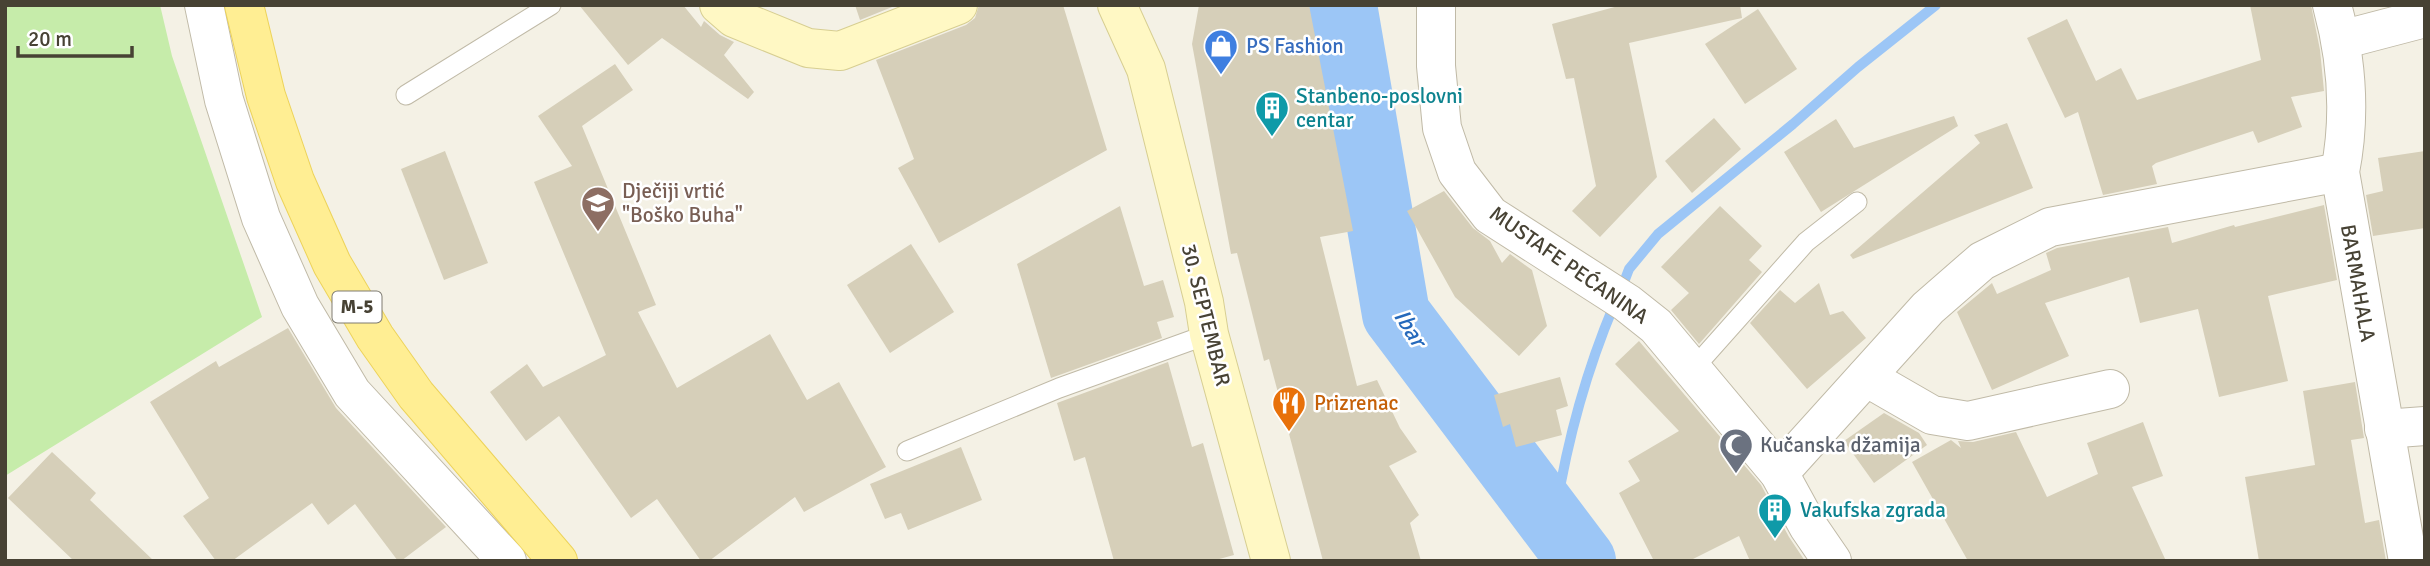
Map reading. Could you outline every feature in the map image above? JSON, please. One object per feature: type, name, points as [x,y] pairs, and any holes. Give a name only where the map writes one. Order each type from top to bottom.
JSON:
[{"type":"main road","name":"M-5","points":[[244,5],[266,96],[291,169],[332,264],[375,337],[416,395],[558,561]]},
{"type":"street","points":[[204,5],[224,100],[261,218],[300,306],[352,393],[507,561]]},
{"type":"street","points":[[719,5],[734,19],[808,48],[840,51],[958,5]]},
{"type":"street","name":"30. SEPTEMBAR","points":[[1117,5],[1146,69],[1204,302],[1209,334],[1271,561]]},
{"type":"street","name":"30. SEPTEMBAR","points":[[1144,5],[1146,69]]},
{"type":"street","name":"MUSTAFE PEĆANINA","points":[[1436,5],[1436,66],[1442,128],[1457,172],[1490,215],[1616,296],[1656,326],[1779,473],[1808,526],[1832,561]]},
{"type":"street","points":[[2337,23],[2425,18]]},
{"type":"street","name":"BARMAHALA","points":[[2337,23],[2346,127],[2340,172],[2408,561]]},
{"type":"street","points":[[1779,473],[1928,308],[1982,261],[2050,228],[2340,172]]},
{"type":"street","points":[[1866,377],[1932,415],[1968,421],[2110,389]]},
{"type":"street","points":[[2384,429],[2425,426]]},
{"type":"lane","points":[[407,95],[551,5]]},
{"type":"lane","points":[[1693,369],[1806,242],[1857,202]]},
{"type":"lane","points":[[907,451],[1059,388],[1209,334]]},
{"type":"green space","points":[[5,5],[160,5],[172,56],[262,317],[5,476]]},
{"type":"building","points":[[579,5],[683,5],[701,27],[704,21],[720,35],[734,42],[724,55],[754,92],[748,99],[662,38],[628,65]]},
{"type":"building","points":[[855,5],[897,5],[860,20]]},
{"type":"building","points":[[979,5],[1063,5],[1107,150],[939,243],[898,168],[914,159],[876,60],[966,25],[975,18]]},
{"type":"building","points":[[1199,5],[1309,5],[1353,231],[1320,237],[1357,386],[1377,380],[1400,428],[1417,452],[1389,466],[1419,515],[1410,523],[1421,561],[1323,561],[1269,359],[1264,361],[1237,253],[1231,254],[1192,44]]},
{"type":"building","points":[[1622,5],[1740,5],[1742,18],[1629,43],[1657,177],[1600,237],[1572,211],[1596,186],[1574,78],[1566,79],[1552,24]]},
{"type":"building","points":[[2250,5],[2311,5],[2320,50],[2324,91],[2291,97],[2302,127],[2258,143],[2253,131],[2156,163],[2152,166],[2157,184],[2103,195],[2078,112],[2065,118],[2027,38],[2067,19],[2096,81],[2121,68],[2137,100],[2261,60]]},
{"type":"building","points":[[1758,9],[1797,69],[1745,104],[1705,44]]},
{"type":"building","points":[[615,64],[633,90],[582,126],[656,305],[638,312],[677,388],[770,334],[807,400],[839,382],[886,467],[804,512],[795,497],[709,561],[701,561],[657,499],[631,518],[559,416],[526,441],[490,392],[527,364],[543,387],[606,355],[534,182],[572,166],[538,116]]},
{"type":"building","points":[[1954,116],[1958,126],[1821,212],[1784,152],[1836,119],[1854,148]]},
{"type":"building","points":[[1714,118],[1741,149],[1692,193],[1665,161]]},
{"type":"building","points":[[2007,123],[2033,188],[1853,259],[1850,255],[1980,143],[1974,135]]},
{"type":"building","points":[[445,151],[488,263],[444,280],[401,169]]},
{"type":"building","points":[[2425,151],[2425,228],[2373,236],[2366,195],[2383,191],[2378,158]]},
{"type":"building","points":[[1444,191],[1473,228],[1490,241],[1502,263],[1510,254],[1532,270],[1547,326],[1519,356],[1455,297],[1407,211]]},
{"type":"building","points":[[2324,205],[2337,280],[2268,296],[2288,381],[2219,397],[2198,309],[2140,323],[2129,277],[2045,303],[2069,356],[1992,390],[1957,312],[1992,283],[1997,294],[2051,270],[2046,253],[2057,248],[2168,227],[2172,243],[2234,225],[2235,227]]},
{"type":"building","points":[[1120,206],[1144,286],[1163,280],[1174,317],[1157,322],[1162,338],[1051,378],[1017,264]]},
{"type":"building","points":[[1720,206],[1762,246],[1749,260],[1762,272],[1699,344],[1671,310],[1689,293],[1661,267]]},
{"type":"building","points":[[911,244],[954,312],[890,353],[847,285]]},
{"type":"building","points":[[1819,283],[1830,315],[1843,311],[1866,338],[1807,389],[1750,323],[1780,290],[1795,303]]},
{"type":"building","points":[[288,328],[336,408],[446,527],[401,561],[398,561],[355,504],[328,525],[312,503],[232,561],[216,561],[183,516],[209,498],[150,402],[216,361],[219,367]]},
{"type":"building","points":[[1639,341],[1761,485],[1805,561],[1750,561],[1739,536],[1689,561],[1654,561],[1619,493],[1640,481],[1628,461],[1679,431],[1615,364]]},
{"type":"building","points":[[1168,362],[1192,447],[1203,443],[1234,555],[1212,561],[1114,561],[1085,457],[1074,461],[1057,403]]},
{"type":"building","points":[[1560,377],[1568,406],[1556,410],[1562,435],[1516,447],[1510,424],[1503,427],[1494,395]]},
{"type":"building","points":[[2355,382],[2364,438],[2351,440],[2365,523],[2379,520],[2386,561],[2259,561],[2245,477],[2315,465],[2303,391]]},
{"type":"building","points":[[1884,413],[1919,433],[1927,445],[1874,483],[1844,441]]},
{"type":"building","points":[[2143,422],[2163,476],[2132,487],[2166,561],[1968,561],[1912,462],[1951,440],[1961,448],[1958,441],[1973,442],[2016,432],[2047,497],[2098,474],[2087,443]]},
{"type":"building","points":[[961,447],[982,500],[908,530],[901,513],[885,519],[870,484]]},
{"type":"building","points":[[52,452],[96,493],[90,500],[154,561],[74,561],[8,498]]},
{"type":"waterway","name":"Ibar","points":[[1343,5],[1396,314],[1582,561]]},
{"type":"waterway","points":[[1621,290],[1629,269],[1658,234],[1936,5]]},
{"type":"waterway","points":[[1554,524],[1577,412],[1614,305]]},
{"type":"place","name":"PS Fashion","points":[[1221,76]]},
{"type":"place","name":"Stanbeno-poslovni centar","points":[[1272,138]]},
{"type":"place","name":"Dječiji vrtić \"Boško Buha\"","points":[[598,233]]},
{"type":"place","name":"Prizrenac","points":[[1289,433]]},
{"type":"place","name":"Kučanska džamija","points":[[1736,475]]},
{"type":"place","name":"Vakufska zgrada","points":[[1775,540]]}]
